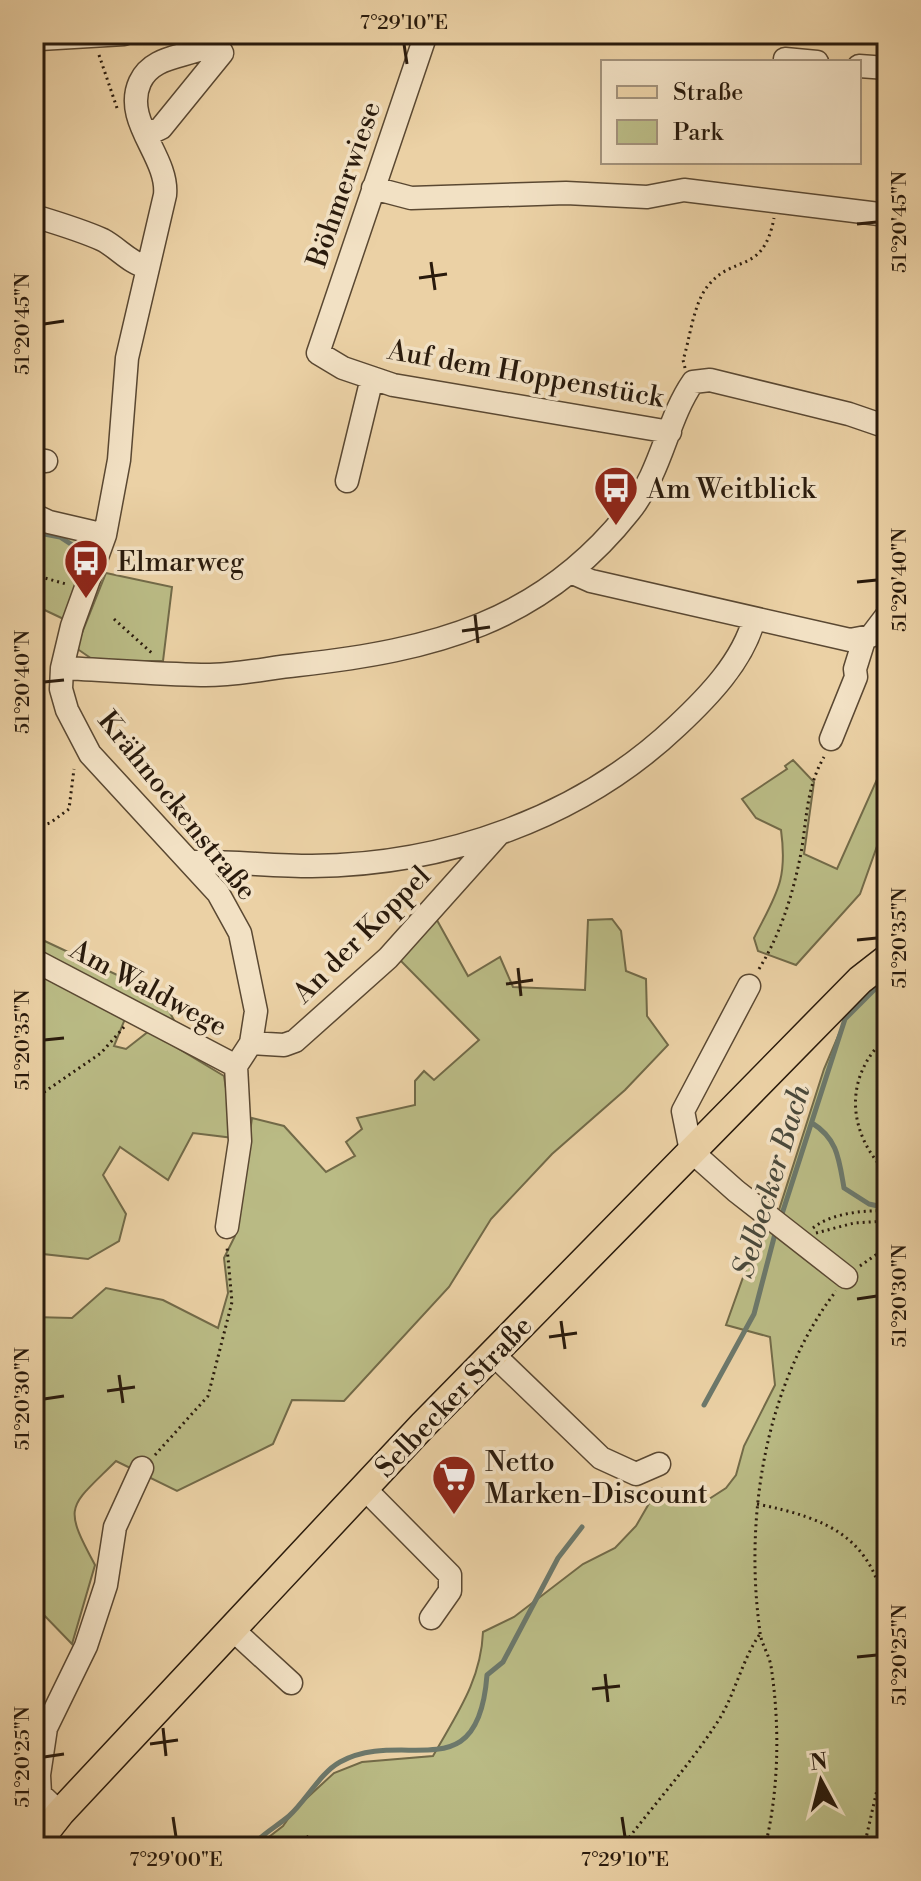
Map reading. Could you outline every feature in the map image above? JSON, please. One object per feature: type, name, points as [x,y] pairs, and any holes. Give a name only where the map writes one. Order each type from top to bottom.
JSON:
[{"type":"main road","name":"Selbecker Straße","points":[[34,1846],[60,1813],[364,1488],[860,980],[887,959]]},
{"type":"street","points":[[40,39],[124,34]]},
{"type":"street","name":"Böhmerwiese","points":[[318,353],[426,34]]},
{"type":"street","points":[[143,128],[161,128],[222,53],[219,38]]},
{"type":"street","name":"Krähnockenstraße","points":[[219,38],[148,69],[136,95],[143,128],[163,170],[166,185],[127,358],[119,460],[105,535],[62,668],[61,689],[67,710],[90,754],[218,893],[240,933],[254,991],[251,1043],[236,1066]]},
{"type":"street","points":[[785,59],[796,60]]},
{"type":"street","points":[[861,66],[887,68]]},
{"type":"street","points":[[373,188],[411,198],[566,193],[647,197],[684,190],[887,215]]},
{"type":"street","points":[[34,216],[101,239],[124,252],[138,266],[147,267]]},
{"type":"street","name":"Auf dem Hoppenstück","points":[[318,353],[343,368],[393,385],[670,432],[693,382],[710,380],[849,414],[887,427]]},
{"type":"street","points":[[347,481],[372,378]]},
{"type":"street","points":[[62,668],[205,675],[311,664],[381,654],[452,637],[495,621],[573,573],[642,495],[670,432]]},
{"type":"street","points":[[34,515],[49,522],[105,535]]},
{"type":"street","points":[[573,573],[591,581],[754,619],[837,638],[864,640]]},
{"type":"street","points":[[831,739],[856,677],[855,669],[864,640],[876,631],[887,615]]},
{"type":"street","points":[[191,862],[311,866],[370,863],[498,835],[542,817],[601,784],[669,734],[725,675],[751,631],[754,619]]},
{"type":"street","name":"An der Koppel","points":[[251,1043],[284,1045],[295,1041],[388,958],[498,835]]},
{"type":"street","name":"Am Waldwege","points":[[34,960],[236,1066]]},
{"type":"street","points":[[749,986],[683,1111],[691,1151],[846,1277]]},
{"type":"street","points":[[227,1227],[240,1141],[236,1066]]},
{"type":"street","points":[[493,1354],[605,1462],[636,1474],[659,1464]]},
{"type":"street","points":[[60,1813],[40,1794],[39,1775],[46,1728],[86,1646],[106,1585],[115,1527],[142,1468]]},
{"type":"street","points":[[364,1488],[450,1575],[450,1591],[431,1618]]},
{"type":"street","points":[[232,1629],[291,1683]]},
{"type":"path","points":[[93,36],[119,113],[131,124],[143,128]]},
{"type":"path","points":[[683,365],[704,290],[723,273],[755,259],[766,245],[777,202]]},
{"type":"path","points":[[34,575],[85,590]]},
{"type":"path","points":[[114,619],[157,658],[163,673]]},
{"type":"path","points":[[749,986],[779,936],[801,852],[812,782],[831,739]]},
{"type":"path","points":[[36,827],[50,823],[69,809],[74,769]]},
{"type":"path","points":[[34,1099],[101,1053],[120,1029],[142,1016]]},
{"type":"path","points":[[887,1037],[861,1068],[854,1099],[857,1131],[871,1157],[887,1173]]},
{"type":"path","points":[[785,1230],[862,1212],[887,1211]]},
{"type":"path","points":[[785,1230],[887,1221]]},
{"type":"path","points":[[142,1468],[208,1396],[232,1302],[227,1227]]},
{"type":"path","points":[[765,1847],[776,1785],[771,1665],[760,1634],[757,1504],[784,1379],[821,1311],[846,1277],[887,1247]]},
{"type":"path","points":[[757,1504],[796,1512],[863,1551],[881,1584],[887,1616]]},
{"type":"path","points":[[622,1847],[720,1717],[738,1683],[749,1650],[760,1634]]},
{"type":"path","points":[[864,1847],[887,1746]]},
{"type":"path","points":[[300,1847],[309,1835]]},
{"type":"green space","points":[[34,525],[100,538],[70,622],[34,605]]},
{"type":"green space","points":[[106,573],[172,587],[163,661],[95,661],[76,648]]},
{"type":"green space","points":[[887,757],[887,818],[860,894],[796,965],[758,951],[754,938],[778,887],[783,847],[781,830],[756,818],[742,799],[787,769],[785,766],[793,760],[814,782],[804,854],[837,869]]},
{"type":"green space","points":[[433,913],[468,976],[500,957],[513,987],[585,990],[588,920],[612,919],[621,931],[626,971],[646,979],[647,1016],[668,1045],[625,1090],[552,1154],[491,1219],[449,1287],[344,1401],[292,1400],[273,1444],[177,1491],[116,1461],[88,1488],[80,1498],[75,1518],[95,1565],[72,1644],[41,1612],[34,1616],[34,1317],[72,1318],[106,1288],[163,1300],[218,1328],[228,1293],[224,1258],[235,1236],[252,1118],[284,1126],[326,1172],[355,1156],[346,1142],[362,1129],[357,1118],[415,1105],[415,1081],[424,1071],[434,1080],[479,1040],[396,956]]},
{"type":"green space","points":[[34,936],[160,995],[175,1022],[131,1004],[114,1046],[126,1049],[149,1031],[224,1076],[234,1138],[193,1133],[168,1180],[120,1147],[103,1175],[126,1214],[119,1241],[88,1259],[34,1253]]},
{"type":"green space","points":[[887,968],[887,1847],[256,1847],[283,1826],[295,1809],[334,1773],[362,1762],[433,1756],[472,1682],[478,1666],[483,1632],[514,1617],[583,1564],[615,1548],[636,1526],[658,1488],[709,1499],[726,1488],[736,1475],[744,1446],[775,1385],[770,1337],[726,1325],[761,1227],[777,1216],[824,1069],[856,994]]},
{"type":"waterway","points":[[34,532],[60,537],[77,548]]},
{"type":"waterway","name":"Selbecker Bach","points":[[781,1217],[845,1019],[887,977]]},
{"type":"waterway","points":[[812,1123],[832,1143],[839,1159],[844,1188],[869,1204],[887,1208]]},
{"type":"waterway","name":"Selbecker Bach","points":[[704,1405],[754,1314],[776,1230]]},
{"type":"waterway","name":"Selbecker Bach","points":[[251,1847],[289,1816],[326,1773],[340,1762],[364,1753],[434,1750],[453,1745],[469,1733],[481,1711],[487,1675],[503,1662],[558,1558],[582,1527]]},
{"type":"place","name":"Am Weitblick","points":[[616,527]]},
{"type":"place","name":"Elmarweg","points":[[86,600]]},
{"type":"place","name":"Netto Marken-Discount","points":[[454,1516]]}]
